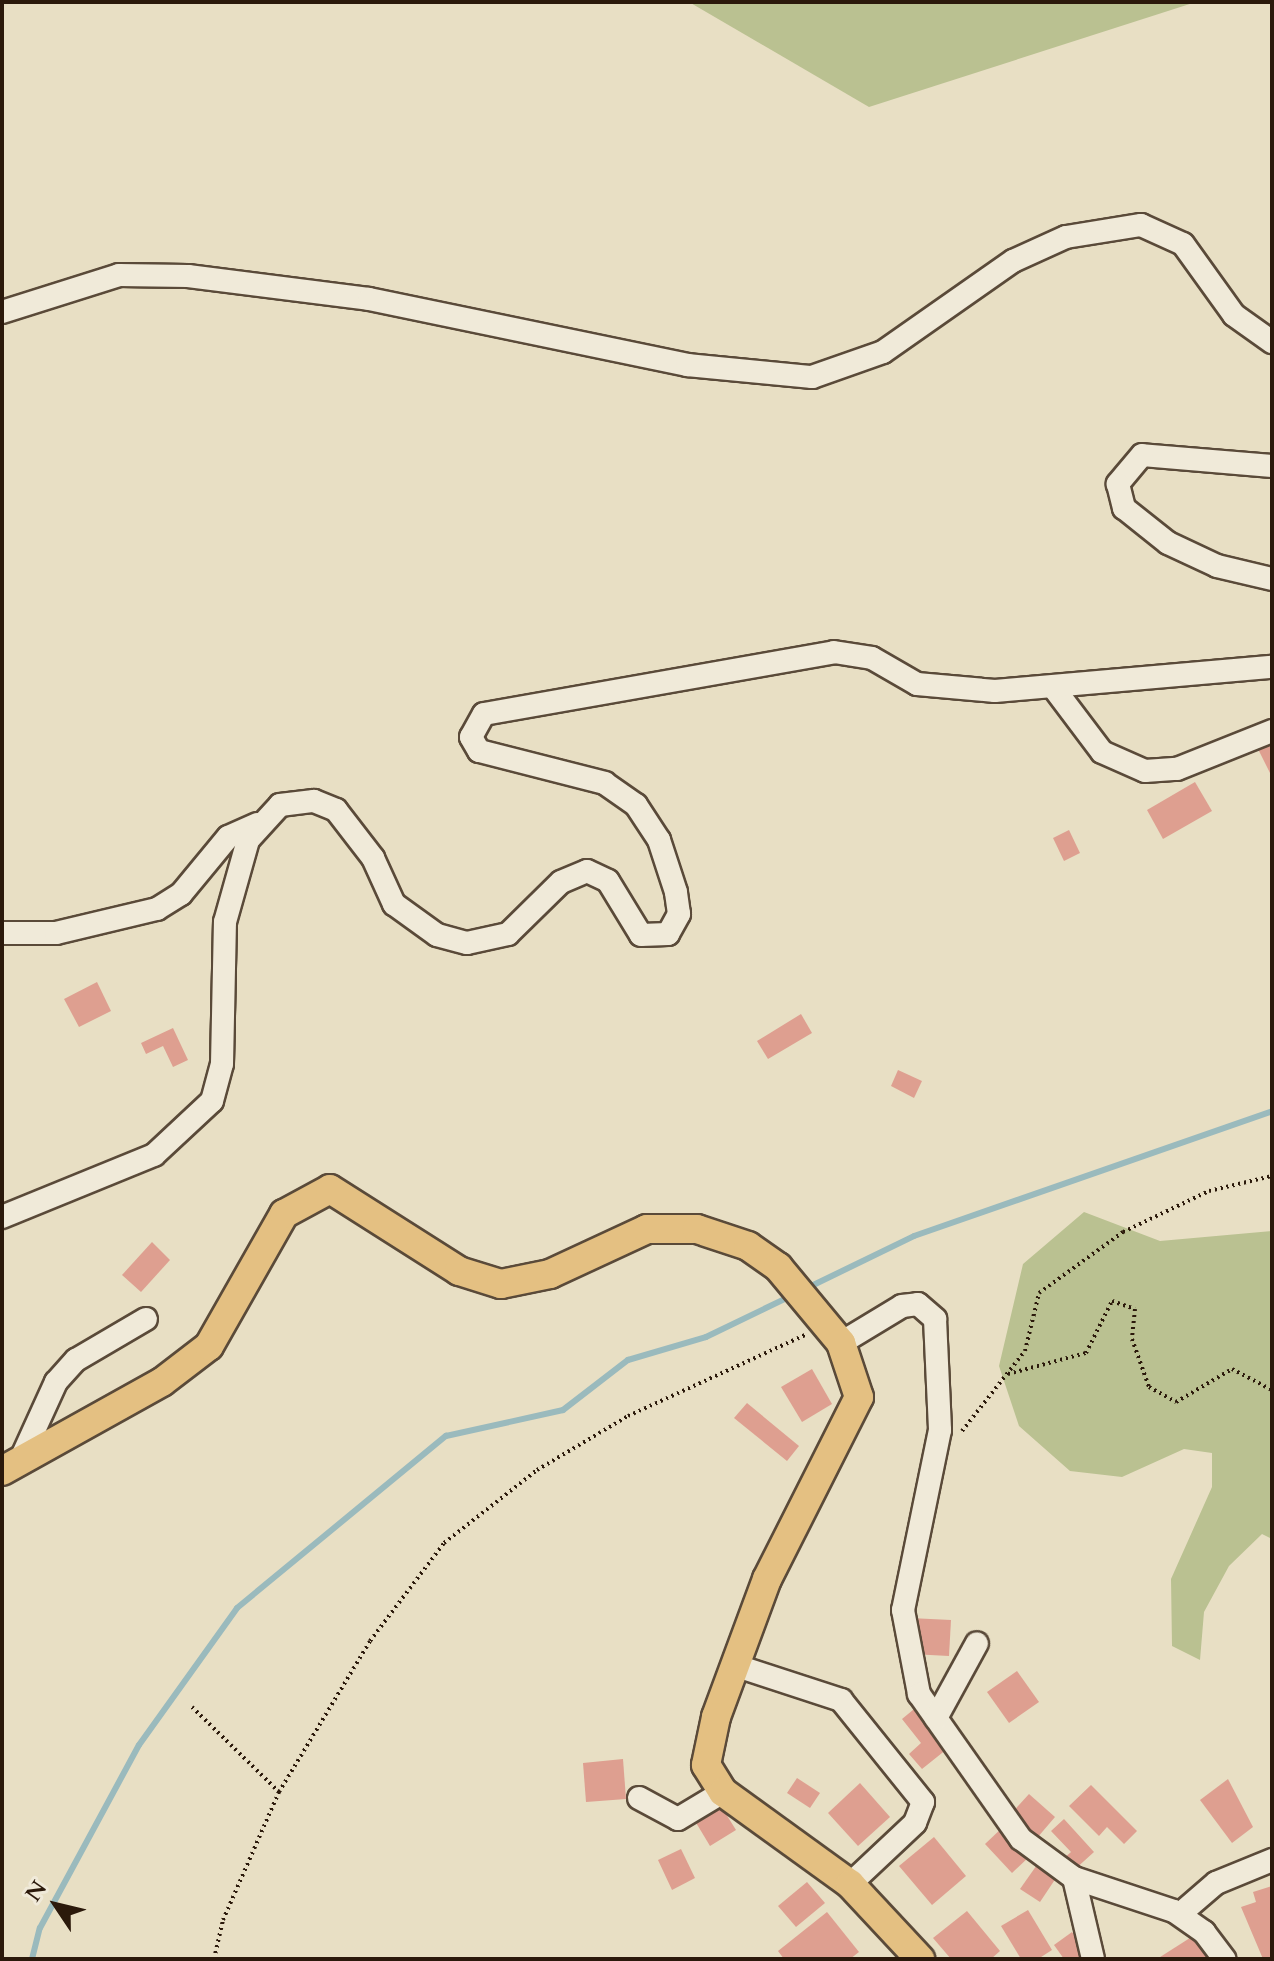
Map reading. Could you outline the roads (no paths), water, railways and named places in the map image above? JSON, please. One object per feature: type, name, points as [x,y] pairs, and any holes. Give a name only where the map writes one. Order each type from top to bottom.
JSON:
[{"type":"main road","points":[[11,1466],[162,1382],[209,1346],[279,1221],[330,1189],[459,1271],[501,1284],[550,1274],[617,1238],[668,1226],[727,1236],[778,1267],[825,1324],[858,1383],[856,1413],[788,1532],[734,1665],[706,1752],[711,1778],[723,1792],[850,1884],[920,1959]]},
{"type":"street","points":[[2,312],[119,275],[188,276],[369,299],[687,365],[812,377],[883,352],[1013,261],[1066,237],[1141,225],[1183,244],[1234,315],[1272,342]]},
{"type":"street","points":[[1272,466],[1142,455],[1118,484],[1124,508],[1168,543],[1217,566],[1272,579]]},
{"type":"street","points":[[2,933],[56,933],[157,909],[181,894],[228,837],[295,801],[336,810],[373,858],[394,904],[437,935],[467,943],[508,934],[561,882],[587,871],[608,881],[641,935],[662,939],[679,914],[650,823],[605,783],[479,751],[471,737],[484,714],[834,652],[872,658],[941,689],[1053,687],[1272,667]]},
{"type":"street","points":[[1053,687],[1102,752],[1145,771],[1177,769],[1272,731]]},
{"type":"street","points":[[2,1217],[154,1155],[212,1101],[222,1064],[221,946],[257,824]]},
{"type":"street","points":[[825,1324],[918,1304],[931,1312],[942,1382],[933,1465],[903,1610],[910,1675],[991,1806],[1074,1878],[1180,1914],[1224,1959]]},
{"type":"street","points":[[11,1466],[56,1382],[76,1360],[146,1319]]},
{"type":"street","points":[[936,1718],[977,1643]]},
{"type":"street","points":[[734,1665],[841,1700],[923,1802],[915,1823],[850,1884]]},
{"type":"street","points":[[639,1798],[678,1819],[723,1792]]},
{"type":"street","points":[[1180,1914],[1216,1883],[1272,1860]]},
{"type":"street","points":[[1074,1878],[1093,1959]]},
{"type":"waterway","points":[[805,1289],[914,1236],[1272,1111]]},
{"type":"waterway","points":[[32,1959],[40,1928],[139,1745],[237,1608],[446,1436],[563,1410],[628,1360],[706,1337],[791,1296]]}]
